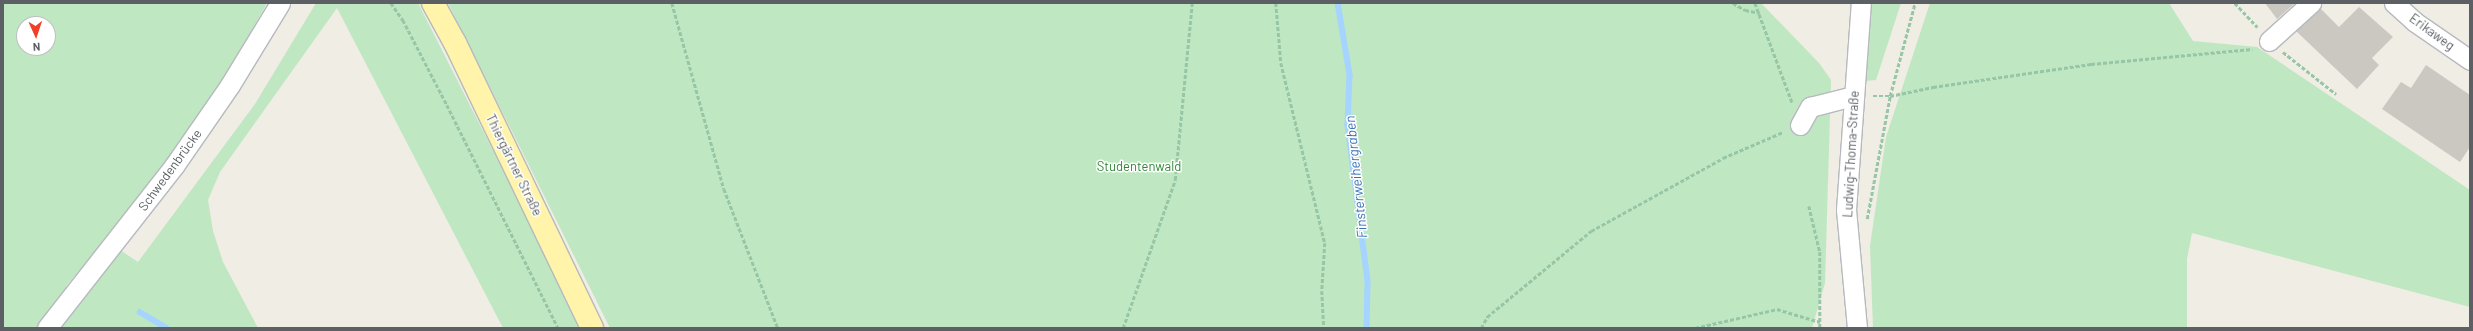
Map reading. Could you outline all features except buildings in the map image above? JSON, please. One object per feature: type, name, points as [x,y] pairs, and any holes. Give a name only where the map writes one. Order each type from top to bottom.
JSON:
[{"type":"main road","name":"Thiergärtner Straße","points":[[433,3],[455,43],[592,328]]},
{"type":"street","name":"Schwedenbrücke","points":[[47,328],[115,244],[174,166],[230,85],[280,3]]},
{"type":"street","name":"Ludwig-Thoma-Straße","points":[[1857,328],[1846,210],[1853,96],[1861,3]]},
{"type":"street","points":[[2269,41],[2311,3]]},
{"type":"street","name":"Erikaweg","points":[[2394,3],[2415,22],[2470,60]]},
{"type":"street","points":[[1800,125],[1810,108],[1853,96]]},
{"type":"path","points":[[391,3],[447,105],[558,328]]},
{"type":"path","points":[[672,3],[724,189],[778,328]]},
{"type":"path","points":[[1123,328],[1175,180],[1192,3]]},
{"type":"path","points":[[1276,3],[1281,63],[1325,243],[1322,291],[1324,328]]},
{"type":"path","points":[[1733,3],[1745,10],[1761,14]]},
{"type":"path","points":[[1481,328],[1487,317],[1591,231],[1723,158],[1761,140],[1800,125],[1761,14],[1755,3]]},
{"type":"path","points":[[1867,221],[1890,96],[1915,3]]},
{"type":"path","points":[[1890,96],[1933,87],[2091,64],[2250,50],[2269,41]]},
{"type":"path","points":[[1809,206],[1820,252],[1820,328]]},
{"type":"path","points":[[1695,328],[1777,309],[1820,322]]},
{"type":"green space","points":[[3,3],[267,3],[222,84],[169,165],[66,286],[84,290],[120,250],[138,262],[255,104],[316,3],[418,3],[583,328],[503,328],[337,8],[220,172],[208,200],[213,231],[223,262],[258,328],[3,328]]},
{"type":"green space","name":"Studentenwald","points":[[448,3],[1761,3],[1819,63],[1831,80],[1825,283],[1812,328],[610,328]]},
{"type":"green space","points":[[1872,3],[1901,3],[1876,80],[1865,81],[1857,75]]},
{"type":"green space","points":[[1930,3],[2169,3],[2193,41],[2257,47],[2470,190],[2470,307],[2192,233],[2187,259],[2187,328],[1873,328],[1870,246],[1886,137]]},
{"type":"waterway","name":"Finsterweihergraben","points":[[1338,3],[1350,75],[1348,125],[1368,282],[1367,328]]},
{"type":"waterway","points":[[140,312],[167,328]]}]
